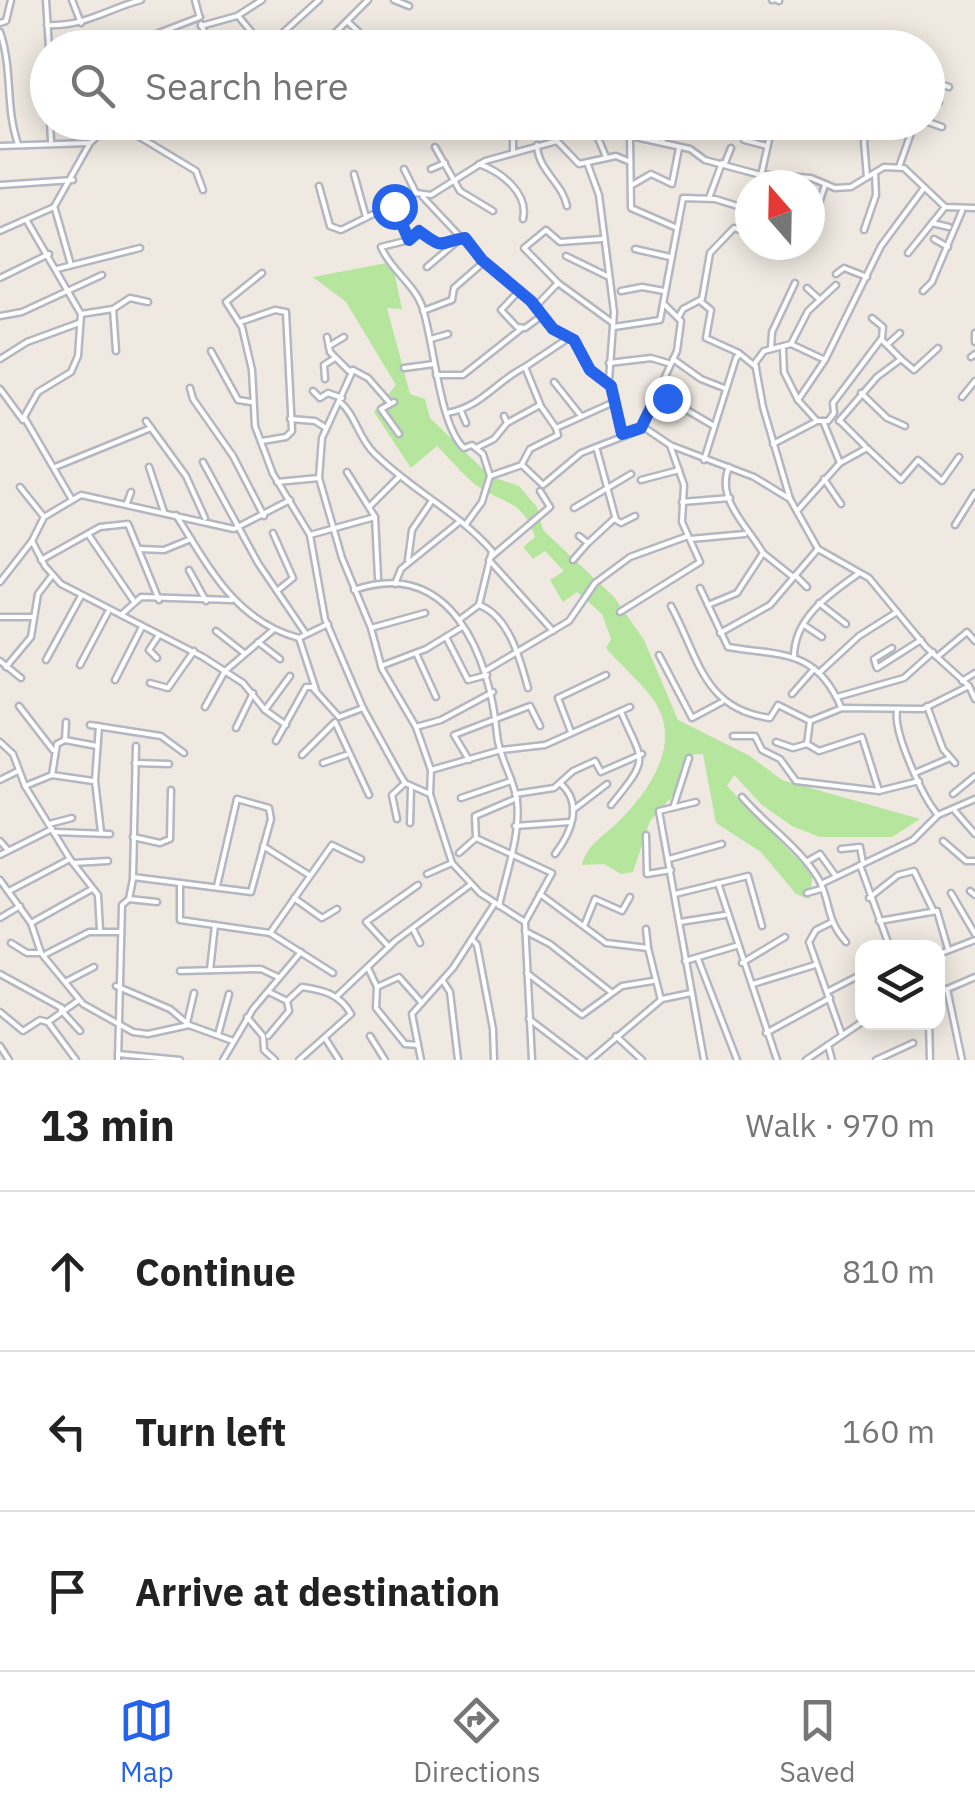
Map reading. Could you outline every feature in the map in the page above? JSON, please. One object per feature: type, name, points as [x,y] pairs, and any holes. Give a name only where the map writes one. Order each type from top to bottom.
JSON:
[{"type":"street","points":[[0,23],[6,20],[11,0]]},
{"type":"street","points":[[46,0],[48,30]]},
{"type":"street","points":[[72,0],[82,24]]},
{"type":"street","points":[[114,0],[118,8]]},
{"type":"street","points":[[48,26],[82,24],[141,0]]},
{"type":"street","points":[[195,0],[203,28],[237,16],[262,0]]},
{"type":"street","points":[[286,30],[318,0]]},
{"type":"street","points":[[338,30],[368,0]]},
{"type":"street","points":[[394,0],[409,6]]},
{"type":"street","points":[[237,16],[250,30]]},
{"type":"street","points":[[166,30],[200,17]]},
{"type":"street","points":[[347,21],[357,30]]},
{"type":"street","points":[[0,32],[12,69],[8,83],[18,144]]},
{"type":"street","points":[[945,86],[949,87]]},
{"type":"street","points":[[0,231],[53,208],[94,140]]},
{"type":"street","points":[[142,140],[196,171],[204,190]]},
{"type":"street","points":[[513,140],[513,151]]},
{"type":"street","points":[[599,140],[606,157]]},
{"type":"street","points":[[631,140],[632,209],[677,228]]},
{"type":"street","points":[[652,140],[748,170]]},
{"type":"street","points":[[744,140],[767,149]]},
{"type":"street","points":[[762,170],[769,140]]},
{"type":"street","points":[[865,178],[868,140]]},
{"type":"street","points":[[899,168],[909,140]]},
{"type":"street","points":[[0,146],[51,141],[90,144]]},
{"type":"street","points":[[422,196],[483,163],[537,145],[560,142],[576,163],[588,165],[606,157],[628,161]]},
{"type":"street","points":[[537,145],[542,166],[568,206]]},
{"type":"street","points":[[435,147],[460,192],[493,211]]},
{"type":"street","points":[[632,185],[651,174],[672,184],[679,148]]},
{"type":"street","points":[[709,198],[731,148]]},
{"type":"street","points":[[431,170],[445,162]]},
{"type":"street","points":[[483,163],[519,192],[522,220]]},
{"type":"street","points":[[588,165],[600,195],[615,325],[609,363],[611,386],[622,434]]},
{"type":"street","points":[[404,168],[416,193],[430,209],[536,306],[553,329],[570,337],[582,350],[590,370],[611,386]]},
{"type":"street","points":[[826,183],[846,188],[884,168],[899,168],[945,207],[975,208]]},
{"type":"street","points":[[354,174],[366,216]]},
{"type":"street","points":[[864,230],[876,196],[875,174]]},
{"type":"street","points":[[0,185],[73,180]]},
{"type":"street","points":[[319,186],[334,230],[416,193]]},
{"type":"street","points":[[798,400],[825,360],[881,246],[924,188]]},
{"type":"street","points":[[603,238],[560,242],[546,230],[526,246],[526,251],[558,283],[615,325],[657,321],[664,304],[683,198],[709,198],[735,206]]},
{"type":"street","points":[[394,206],[409,240]]},
{"type":"street","points":[[908,253],[945,207]]},
{"type":"street","points":[[53,208],[59,212],[58,232],[70,265]]},
{"type":"street","points":[[923,291],[948,247],[962,210]]},
{"type":"street","points":[[23,419],[38,392],[70,372],[78,356],[81,314],[30,220]]},
{"type":"street","points":[[932,224],[948,227]]},
{"type":"street","points":[[700,301],[714,246],[735,228]]},
{"type":"street","points":[[446,247],[436,245],[419,231],[409,240],[381,249],[423,310],[436,375],[459,444],[476,448],[494,438],[506,420],[540,405]]},
{"type":"street","points":[[427,267],[446,247],[465,238]]},
{"type":"street","points":[[934,239],[948,247]]},
{"type":"street","points":[[57,270],[140,248]]},
{"type":"street","points":[[635,249],[670,257]]},
{"type":"street","points":[[0,278],[49,254]]},
{"type":"street","points":[[566,256],[609,277]]},
{"type":"street","points":[[423,310],[452,300],[454,288],[485,261]]},
{"type":"street","points":[[836,274],[844,268],[868,277]]},
{"type":"street","points":[[262,273],[227,300],[240,322],[252,370],[251,402],[277,482],[310,536],[319,601],[328,624],[363,708],[408,785],[410,823]]},
{"type":"street","points":[[0,316],[22,312],[102,275]]},
{"type":"street","points":[[536,306],[558,283]]},
{"type":"street","points":[[771,348],[772,332],[794,283]]},
{"type":"street","points":[[792,344],[800,324],[836,284]]},
{"type":"street","points":[[622,291],[650,287],[664,292]]},
{"type":"street","points":[[807,288],[819,299]]},
{"type":"street","points":[[519,291],[501,310],[521,329]]},
{"type":"street","points":[[81,314],[113,308],[137,297],[148,302]]},
{"type":"street","points":[[534,499],[573,458],[641,428],[671,361],[680,332],[679,316],[683,309],[700,301]]},
{"type":"street","points":[[700,301],[711,310],[706,338],[756,366]]},
{"type":"street","points":[[664,304],[679,316]]},
{"type":"street","points":[[113,308],[116,351]]},
{"type":"street","points":[[240,322],[275,310],[286,312],[291,435],[262,442]]},
{"type":"street","points":[[436,375],[463,375],[543,315]]},
{"type":"street","points":[[773,444],[796,436],[834,413],[833,403],[880,340],[884,327],[872,318]]},
{"type":"street","points":[[0,359],[27,342],[79,323]]},
{"type":"street","points":[[888,344],[900,333]]},
{"type":"street","points":[[975,333],[975,342]]},
{"type":"street","points":[[431,339],[448,334]]},
{"type":"street","points":[[328,336],[335,358],[349,372],[353,370],[368,378],[392,403],[381,409],[399,434]]},
{"type":"street","points":[[329,346],[344,337]]},
{"type":"street","points":[[447,413],[488,398],[508,376],[570,337]]},
{"type":"street","points":[[880,340],[914,370],[938,348]]},
{"type":"street","points":[[713,353],[715,343]]},
{"type":"street","points":[[825,360],[792,344],[761,353],[756,366],[790,499],[818,549],[860,573],[920,640],[969,686],[975,699]]},
{"type":"street","points":[[784,347],[784,372],[798,400],[823,421],[840,462]]},
{"type":"street","points":[[802,360],[807,350]]},
{"type":"street","points":[[211,351],[238,400],[251,402]]},
{"type":"street","points":[[704,460],[740,354]]},
{"type":"street","points":[[326,379],[324,364],[335,358]]},
{"type":"street","points":[[609,363],[651,358],[671,361],[701,380],[726,389]]},
{"type":"street","points":[[839,421],[861,393],[900,359]]},
{"type":"street","points":[[404,368],[434,364]]},
{"type":"street","points":[[490,476],[522,465],[530,450],[558,435],[540,405],[525,367]]},
{"type":"street","points":[[353,370],[326,428],[319,478],[334,532],[371,628],[381,666],[416,727],[431,770],[430,794],[452,863],[471,884],[525,922]]},
{"type":"street","points":[[962,397],[975,380]]},
{"type":"street","points":[[554,382],[581,416]]},
{"type":"street","points":[[190,388],[192,399],[234,456],[264,516]]},
{"type":"street","points":[[0,389],[55,467],[71,498]]},
{"type":"street","points":[[313,391],[320,398],[327,392],[341,400],[367,446],[398,477],[462,522],[492,551],[479,605],[459,620]]},
{"type":"street","points":[[658,393],[716,427]]},
{"type":"street","points":[[861,393],[888,418],[904,426]]},
{"type":"street","points":[[556,428],[615,402]]},
{"type":"street","points":[[460,411],[466,424]]},
{"type":"street","points":[[290,419],[315,422],[326,428]]},
{"type":"street","points":[[146,421],[186,476],[206,520]]},
{"type":"street","points":[[823,421],[839,421],[855,431],[899,480],[918,460],[942,482],[959,457]]},
{"type":"street","points":[[55,467],[151,428]]},
{"type":"street","points":[[641,428],[704,460],[729,466],[790,499]]},
{"type":"street","points":[[620,612],[695,569],[700,562],[682,522],[680,470],[670,445]]},
{"type":"street","points":[[406,564],[482,502],[490,476],[476,448]]},
{"type":"street","points":[[796,511],[840,462],[867,448]]},
{"type":"street","points":[[597,449],[615,518],[620,523],[634,516]]},
{"type":"street","points":[[203,462],[277,592],[306,634]]},
{"type":"street","points":[[490,558],[550,507],[542,488],[522,465]]},
{"type":"street","points":[[729,466],[725,480],[747,533],[763,553],[807,587]]},
{"type":"street","points":[[149,467],[164,512]]},
{"type":"street","points":[[641,480],[680,470]]},
{"type":"street","points":[[347,472],[376,518],[378,580]]},
{"type":"street","points":[[574,508],[631,474]]},
{"type":"street","points":[[370,506],[398,477]]},
{"type":"street","points":[[277,482],[319,478]]},
{"type":"street","points":[[824,479],[841,504]]},
{"type":"street","points":[[20,487],[44,517]]},
{"type":"street","points":[[127,503],[130,492]]},
{"type":"street","points":[[955,525],[975,493]]},
{"type":"street","points":[[0,582],[32,541],[44,517],[71,498],[96,495],[240,528],[290,500]]},
{"type":"street","points":[[682,502],[730,498]]},
{"type":"street","points":[[395,584],[406,564],[412,530],[432,501]]},
{"type":"street","points":[[176,515],[232,600],[273,630],[299,638],[328,624]]},
{"type":"street","points":[[310,536],[376,518]]},
{"type":"street","points":[[574,560],[615,518]]},
{"type":"street","points":[[40,560],[100,527],[128,524],[159,600]]},
{"type":"street","points":[[272,533],[293,578],[277,592]]},
{"type":"street","points":[[446,637],[468,680],[553,631],[584,603],[595,583],[630,558],[689,538],[747,533]]},
{"type":"street","points":[[88,534],[133,600]]},
{"type":"street","points":[[579,536],[587,544]]},
{"type":"street","points":[[140,550],[164,550],[191,539]]},
{"type":"street","points":[[32,541],[40,560],[53,575],[80,596],[225,670],[286,726]]},
{"type":"street","points":[[720,633],[770,605],[818,549]]},
{"type":"street","points":[[708,605],[737,593],[763,553]]},
{"type":"street","points":[[490,558],[553,631]]},
{"type":"street","points":[[190,570],[207,602]]},
{"type":"street","points":[[794,658],[795,639],[819,603],[860,573]]},
{"type":"street","points":[[6,668],[31,637],[38,594],[53,575]]},
{"type":"street","points":[[354,590],[378,580],[430,590],[459,620],[493,692],[501,750],[516,796],[516,826],[497,905],[443,981],[412,1014],[421,1060]]},
{"type":"street","points":[[700,588],[731,648],[762,648],[794,658],[820,674],[842,708]]},
{"type":"street","points":[[46,660],[80,596]]},
{"type":"street","points":[[133,600],[232,600]]},
{"type":"street","points":[[121,615],[133,600]]},
{"type":"street","points":[[819,603],[846,624]]},
{"type":"street","points":[[479,605],[500,620],[528,688]]},
{"type":"street","points":[[671,606],[722,702],[766,718],[775,706],[782,706],[810,721]]},
{"type":"street","points":[[80,665],[110,610]]},
{"type":"street","points":[[820,674],[860,636],[898,611]]},
{"type":"street","points":[[371,628],[425,613]]},
{"type":"street","points":[[0,618],[32,616]]},
{"type":"street","points":[[804,625],[822,638]]},
{"type":"street","points":[[115,680],[142,627]]},
{"type":"street","points":[[381,666],[416,653],[463,627]]},
{"type":"street","points":[[206,708],[225,670],[273,630]]},
{"type":"street","points":[[216,632],[244,654]]},
{"type":"street","points":[[837,698],[904,678],[966,633],[975,641]]},
{"type":"street","points":[[157,658],[149,650],[159,635]]},
{"type":"street","points":[[299,638],[315,687],[337,720],[348,754],[369,795]]},
{"type":"street","points":[[892,648],[874,659],[877,668],[920,640]]},
{"type":"street","points":[[258,642],[280,659]]},
{"type":"street","points":[[150,683],[168,688],[194,651]]},
{"type":"street","points":[[416,653],[436,697]]},
{"type":"street","points":[[660,655],[692,718],[722,702]]},
{"type":"street","points":[[0,661],[20,678]]},
{"type":"street","points":[[792,694],[814,669]]},
{"type":"street","points":[[962,681],[975,672]]},
{"type":"street","points":[[572,733],[558,698],[606,675]]},
{"type":"street","points":[[265,710],[290,676]]},
{"type":"street","points":[[276,741],[306,686],[315,687]]},
{"type":"street","points":[[810,721],[842,708],[897,711],[926,706],[969,686]]},
{"type":"street","points":[[236,728],[253,692]]},
{"type":"street","points":[[416,727],[441,720],[493,692]]},
{"type":"street","points":[[19,706],[52,750],[52,775]]},
{"type":"street","points":[[470,761],[452,737],[530,706],[540,726]]},
{"type":"street","points":[[915,773],[952,760],[926,706]]},
{"type":"street","points":[[431,770],[501,750],[545,746],[630,707]]},
{"type":"street","points":[[302,755],[337,720],[363,708]]},
{"type":"street","points":[[897,711],[897,724],[918,782],[938,816]]},
{"type":"street","points":[[611,805],[640,764],[642,754],[621,712]]},
{"type":"street","points":[[808,744],[810,721]]},
{"type":"street","points":[[65,740],[66,722]]},
{"type":"street","points":[[90,725],[160,736],[184,753]]},
{"type":"street","points":[[99,726],[95,781],[101,832]]},
{"type":"street","points":[[776,742],[792,748],[808,744],[828,752],[859,735],[866,742],[879,791]]},
{"type":"street","points":[[733,736],[754,736],[762,750],[780,759],[796,781],[879,791],[918,782]]},
{"type":"street","points":[[52,750],[65,740],[96,746]]},
{"type":"street","points":[[0,742],[13,754],[25,786],[71,861],[98,894],[100,930]]},
{"type":"street","points":[[136,746],[133,877],[129,899],[122,905],[116,986],[118,1057],[180,1060]]},
{"type":"street","points":[[322,763],[348,754]]},
{"type":"street","points":[[476,838],[475,816],[516,796],[550,790],[572,771],[595,761],[601,772],[642,754]]},
{"type":"street","points":[[674,805],[689,758]]},
{"type":"street","points":[[134,763],[170,764]]},
{"type":"street","points":[[0,780],[20,770]]},
{"type":"street","points":[[25,786],[52,775],[95,781]]},
{"type":"street","points":[[954,794],[975,776]]},
{"type":"street","points":[[461,798],[511,781]]},
{"type":"street","points":[[555,854],[572,833],[570,795],[560,783]]},
{"type":"street","points":[[573,810],[606,784]]},
{"type":"street","points":[[408,785],[430,794]]},
{"type":"street","points":[[397,818],[392,795],[408,785]]},
{"type":"street","points":[[133,838],[160,842],[170,839],[171,790]]},
{"type":"street","points":[[742,796],[807,862],[821,886],[830,924],[846,942]]},
{"type":"street","points":[[133,877],[250,892],[271,811],[259,802],[240,798],[230,821],[217,886]]},
{"type":"street","points":[[806,893],[913,840],[938,816],[975,800]]},
{"type":"street","points":[[696,802],[659,811],[704,1060]]},
{"type":"street","points":[[955,810],[975,834]]},
{"type":"street","points":[[0,855],[72,818]]},
{"type":"street","points":[[516,826],[572,822]]},
{"type":"street","points":[[51,828],[110,834]]},
{"type":"street","points":[[646,834],[647,874],[671,870]]},
{"type":"street","points":[[459,853],[476,838]]},
{"type":"street","points":[[476,838],[552,873],[525,922],[532,1060]]},
{"type":"street","points":[[0,841],[8,850]]},
{"type":"street","points":[[943,841],[966,862],[975,860]]},
{"type":"street","points":[[669,858],[722,844]]},
{"type":"street","points":[[270,933],[332,845],[362,859]]},
{"type":"street","points":[[263,846],[310,876]]},
{"type":"street","points":[[842,849],[860,846],[869,898],[887,940]]},
{"type":"street","points":[[807,862],[820,854],[836,875]]},
{"type":"street","points":[[9,891],[71,861],[108,862]]},
{"type":"street","points":[[427,874],[452,863]]},
{"type":"street","points":[[869,898],[898,875],[914,870],[933,910],[941,916],[940,927],[948,950]]},
{"type":"street","points":[[676,894],[749,877],[764,926]]},
{"type":"street","points":[[0,880],[31,922],[42,954],[79,1000],[144,1034],[188,1024]]},
{"type":"street","points":[[180,883],[178,919],[270,933],[333,974]]},
{"type":"street","points":[[718,883],[776,1060]]},
{"type":"street","points":[[336,997],[389,947],[471,884]]},
{"type":"street","points":[[389,947],[366,922],[386,903],[418,885]]},
{"type":"street","points":[[31,922],[92,889]]},
{"type":"street","points":[[945,951],[974,942],[950,893]]},
{"type":"street","points":[[540,894],[616,947],[648,948]]},
{"type":"street","points":[[584,926],[594,899],[623,910],[630,897]]},
{"type":"street","points":[[294,898],[322,918],[337,909]]},
{"type":"street","points":[[129,899],[157,902]]},
{"type":"street","points":[[0,918],[20,906]]},
{"type":"street","points":[[879,922],[933,910]]},
{"type":"street","points":[[680,922],[727,915]]},
{"type":"street","points":[[830,924],[816,930],[810,938],[815,965],[842,1035]]},
{"type":"street","points":[[210,970],[215,925]]},
{"type":"street","points":[[412,929],[420,943]]},
{"type":"street","points":[[646,929],[653,981],[662,1000]]},
{"type":"street","points":[[11,943],[26,953],[42,954],[100,930],[121,932]]},
{"type":"street","points":[[526,932],[550,944],[611,993]]},
{"type":"street","points":[[742,963],[785,937]]},
{"type":"street","points":[[470,938],[477,944],[493,1029],[494,1060]]},
{"type":"street","points":[[685,961],[736,946]]},
{"type":"street","points":[[223,1060],[247,1017],[300,952]]},
{"type":"street","points":[[698,959],[737,1060]]},
{"type":"street","points":[[750,985],[796,974],[815,965]]},
{"type":"street","points":[[67,981],[94,967]]},
{"type":"street","points":[[180,970],[262,969],[280,978]]},
{"type":"street","points":[[369,969],[377,987],[376,1008],[404,1044],[418,1045]]},
{"type":"street","points":[[528,973],[582,1015],[622,986],[653,981]]},
{"type":"street","points":[[0,974],[62,1010],[80,1030]]},
{"type":"street","points":[[377,987],[399,977],[420,1002]]},
{"type":"street","points":[[827,992],[855,978]]},
{"type":"street","points":[[962,1060],[947,989],[975,978]]},
{"type":"street","points":[[443,981],[450,992],[458,1060]]},
{"type":"street","points":[[116,986],[160,1004],[188,1024],[233,1041]]},
{"type":"street","points":[[288,1001],[302,987],[336,997],[351,1014],[299,1060]]},
{"type":"street","points":[[269,992],[288,1001]]},
{"type":"street","points":[[188,1024],[194,993]]},
{"type":"street","points":[[529,1019],[587,1060],[662,1000],[691,993]]},
{"type":"street","points":[[218,1035],[229,994]]},
{"type":"street","points":[[766,1032],[830,998]]},
{"type":"street","points":[[48,1022],[79,1000]]},
{"type":"street","points":[[268,1036],[289,1012],[288,1001]]},
{"type":"street","points":[[0,1012],[23,1031],[40,1020],[48,1022],[76,1060]]},
{"type":"street","points":[[247,1017],[263,1036],[264,1050],[276,1060]]},
{"type":"street","points":[[806,1060],[855,1027]]},
{"type":"street","points":[[929,1030],[930,1060]]},
{"type":"street","points":[[370,1036],[385,1060]]},
{"type":"street","points":[[616,1036],[642,1060]]},
{"type":"street","points":[[325,1038],[339,1060]]},
{"type":"street","points":[[876,1060],[913,1043]]},
{"type":"street","points":[[828,1045],[832,1060]]},
{"type":"street","points":[[0,1046],[9,1060]]},
{"type":"street","points":[[230,1049],[234,1057]]},
{"type":"green space","points":[[392,262],[402,309],[387,308],[410,394],[425,399],[430,418],[490,476],[519,486],[537,507],[543,530],[614,597],[644,640],[678,720],[750,756],[782,780],[920,819],[892,837],[820,837],[792,826],[762,805],[734,775],[727,786],[813,875],[809,899],[796,894],[761,852],[716,823],[703,754],[687,755],[679,789],[650,821],[633,872],[621,874],[604,864],[582,865],[591,847],[641,796],[660,764],[665,729],[660,711],[606,648],[611,639],[602,614],[577,592],[563,602],[550,580],[564,571],[545,551],[533,559],[523,547],[535,537],[523,514],[471,481],[437,446],[411,468],[374,412],[396,385],[346,302],[313,277]]},
{"type":"route","points":[[394,206],[409,240],[419,231],[436,245],[446,247],[465,238],[482,260],[531,301],[553,329],[574,340],[590,370],[611,386],[622,434],[641,428],[658,393],[667,398]]}]
